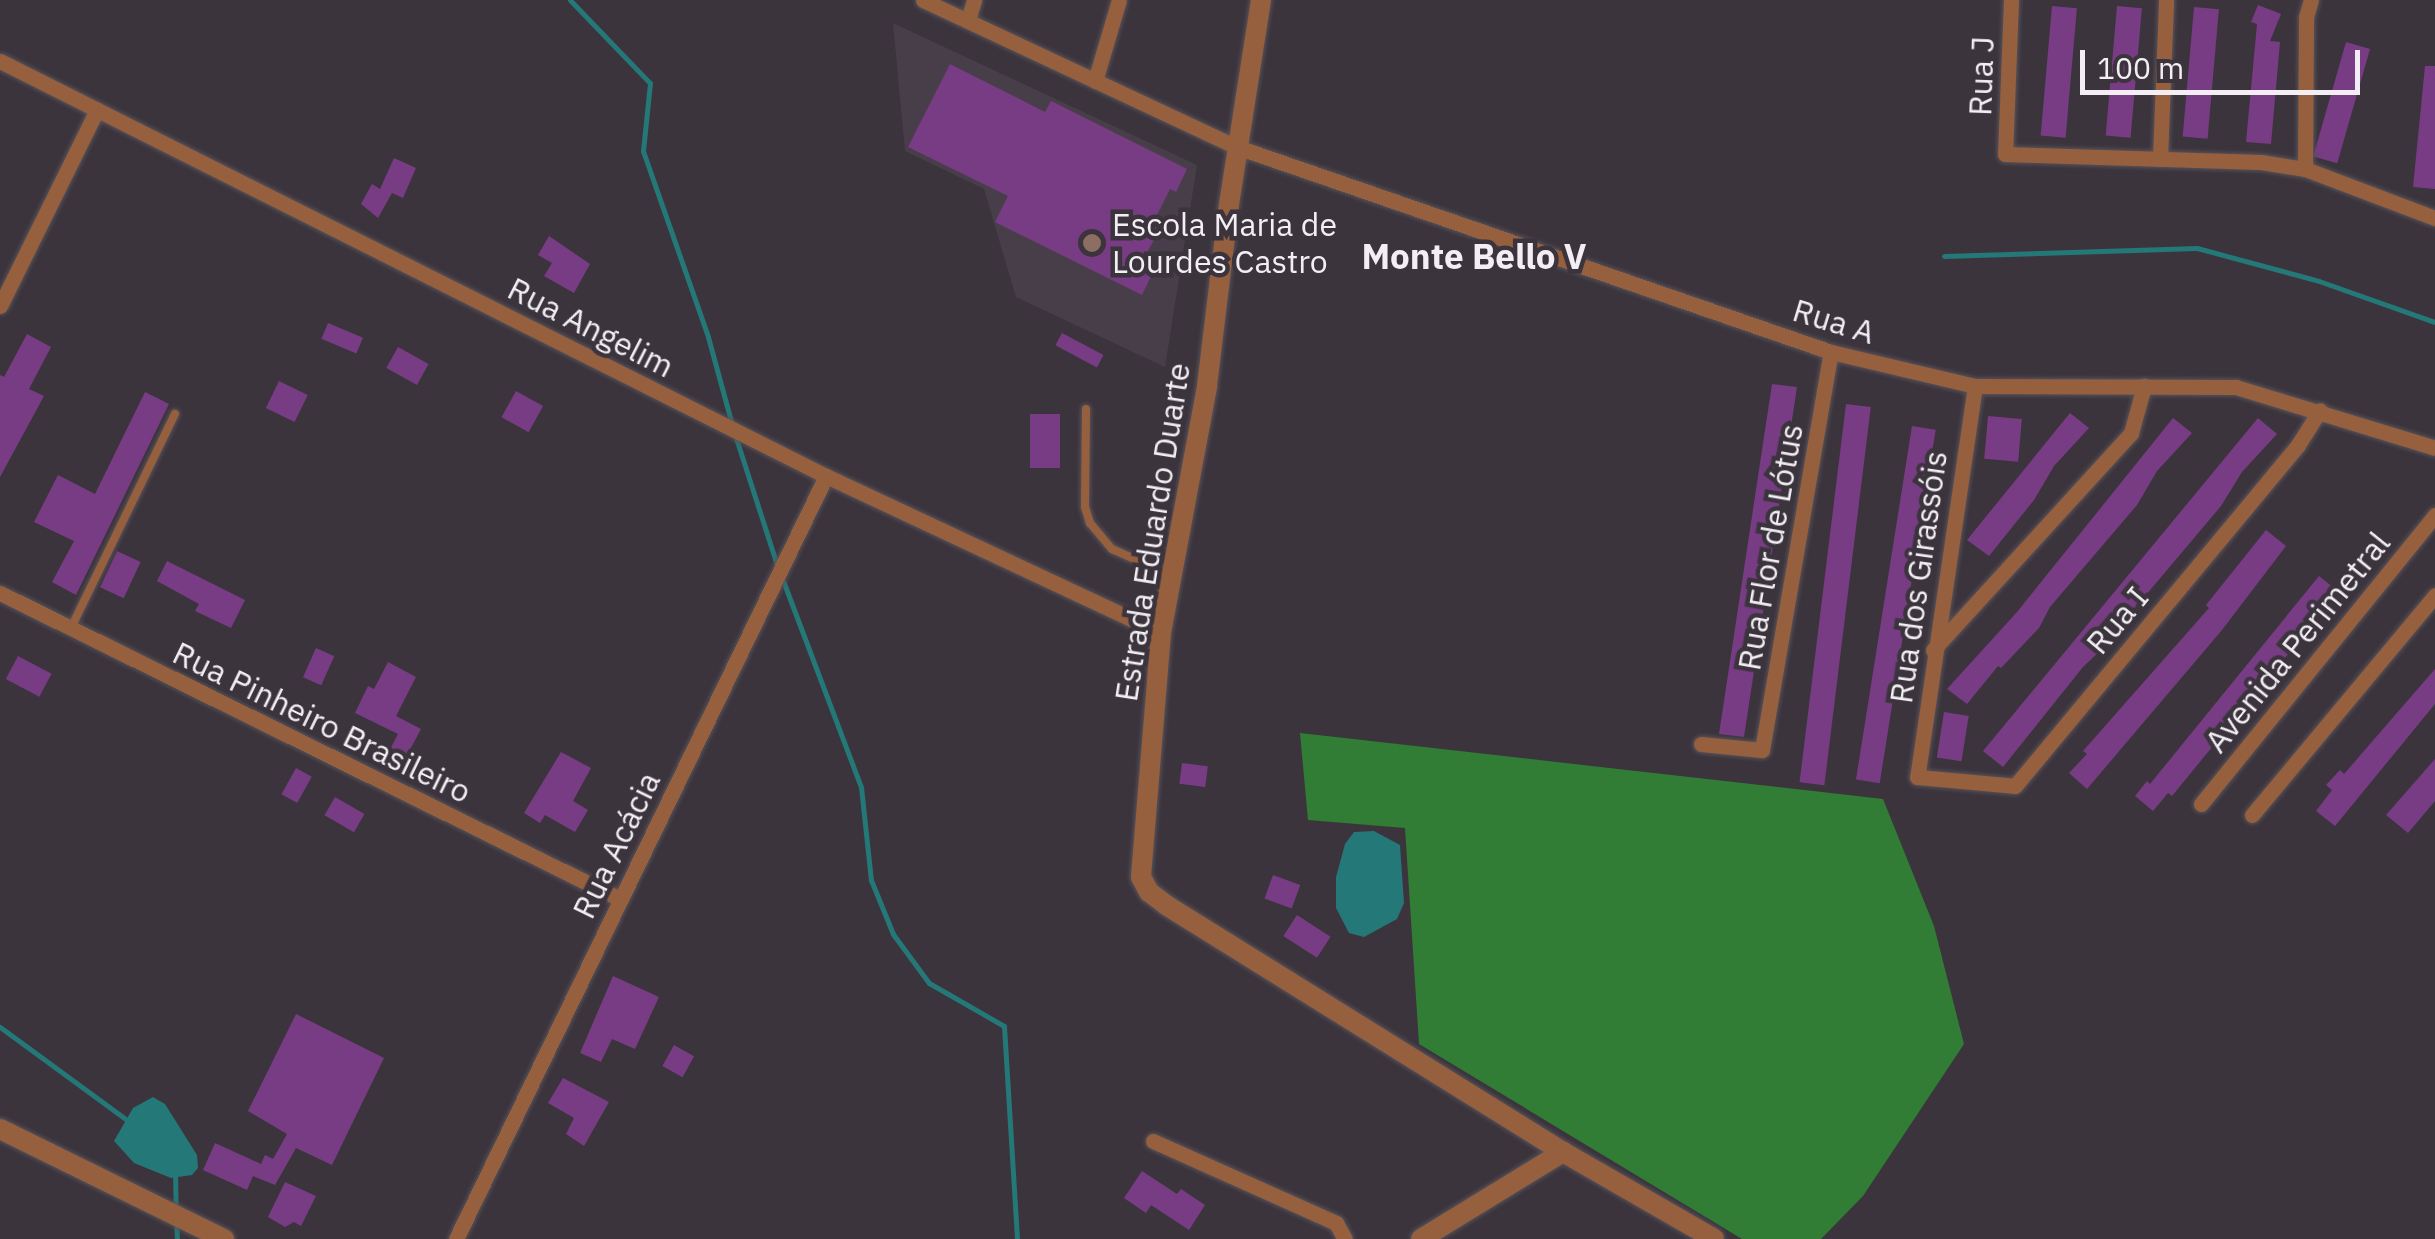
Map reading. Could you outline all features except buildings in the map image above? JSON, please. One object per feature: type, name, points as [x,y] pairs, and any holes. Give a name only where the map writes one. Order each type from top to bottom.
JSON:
[{"type":"street","name":"Rua A","points":[[923,0],[1237,147],[1831,352],[1974,386],[2236,387],[2435,448]]},
{"type":"street","points":[[968,20],[974,0]]},
{"type":"street","points":[[1096,81],[1119,0]]},
{"type":"street","name":"Estrada Eduardo Duarte","points":[[1261,0],[1237,147],[1207,387],[1161,634],[1141,876],[1150,892],[1564,1152],[1714,1239]]},
{"type":"street","name":"Rua J","points":[[2012,0],[2005,154],[2160,158]]},
{"type":"street","points":[[2166,0],[2160,158],[2261,162],[2304,169],[2435,218]]},
{"type":"street","points":[[2304,169],[2306,16],[2311,0]]},
{"type":"street","name":"Rua Angelim","points":[[0,61],[826,476],[1161,634]]},
{"type":"street","points":[[0,306],[96,110]]},
{"type":"street","name":"Rua Flor de Lótus","points":[[1701,744],[1762,750],[1831,352]]},
{"type":"street","name":"Rua dos Girassóis","points":[[1917,777],[1974,386]]},
{"type":"street","points":[[1933,650],[2131,433],[2144,386]]},
{"type":"street","name":"Rua I","points":[[1917,777],[2015,786],[2298,445],[2320,410]]},
{"type":"street","name":"Rua Acácia","points":[[456,1239],[826,476]]},
{"type":"street","name":"Avenida Perimetral","points":[[2201,804],[2435,516]]},
{"type":"street","name":"Rua Pinheiro Brasileiro","points":[[0,593],[620,899]]},
{"type":"street","points":[[2252,815],[2435,595]]},
{"type":"street","points":[[0,1128],[224,1239]]},
{"type":"street","points":[[1153,1140],[1336,1223],[1345,1239]]},
{"type":"street","points":[[1421,1239],[1564,1152]]},
{"type":"lane","points":[[1086,409],[1085,507],[1090,523],[1112,549],[1172,575]]},
{"type":"lane","points":[[71,628],[175,414]]},
{"type":"shaded area","name":"Escola Maria de Lourdes Castro","points":[[893,23],[1197,165],[1165,367],[1016,297],[984,189],[905,151]]},
{"type":"green space","points":[[1300,733],[1883,799],[1934,926],[1964,1044],[1863,1196],[1821,1239],[1742,1239],[1419,1044],[1405,828],[1308,820]]},
{"type":"water","points":[[1374,831],[1400,845],[1404,903],[1397,919],[1364,937],[1349,933],[1336,908],[1336,877],[1345,844],[1354,832]]},
{"type":"water","points":[[153,1097],[165,1104],[197,1155],[198,1168],[192,1175],[171,1178],[134,1163],[114,1141],[133,1108]]},
{"type":"waterway","points":[[570,0],[650,83],[643,151],[708,337],[732,425]]},
{"type":"waterway","points":[[1944,256],[2197,248],[2319,281],[2435,322]]},
{"type":"waterway","points":[[735,435],[778,568]]},
{"type":"waterway","points":[[782,578],[861,787],[871,880],[893,934],[929,983],[1004,1026],[1017,1239]]},
{"type":"waterway","points":[[0,1027],[131,1123]]},
{"type":"waterway","points":[[175,1171],[176,1210]]},
{"type":"waterway","points":[[176,1221],[177,1239]]},
{"type":"place","name":"Escola Maria de Lourdes Castro","points":[[1092,243]]},
{"type":"district","name":"Monte Bello V","points":[[1474,256]]}]
